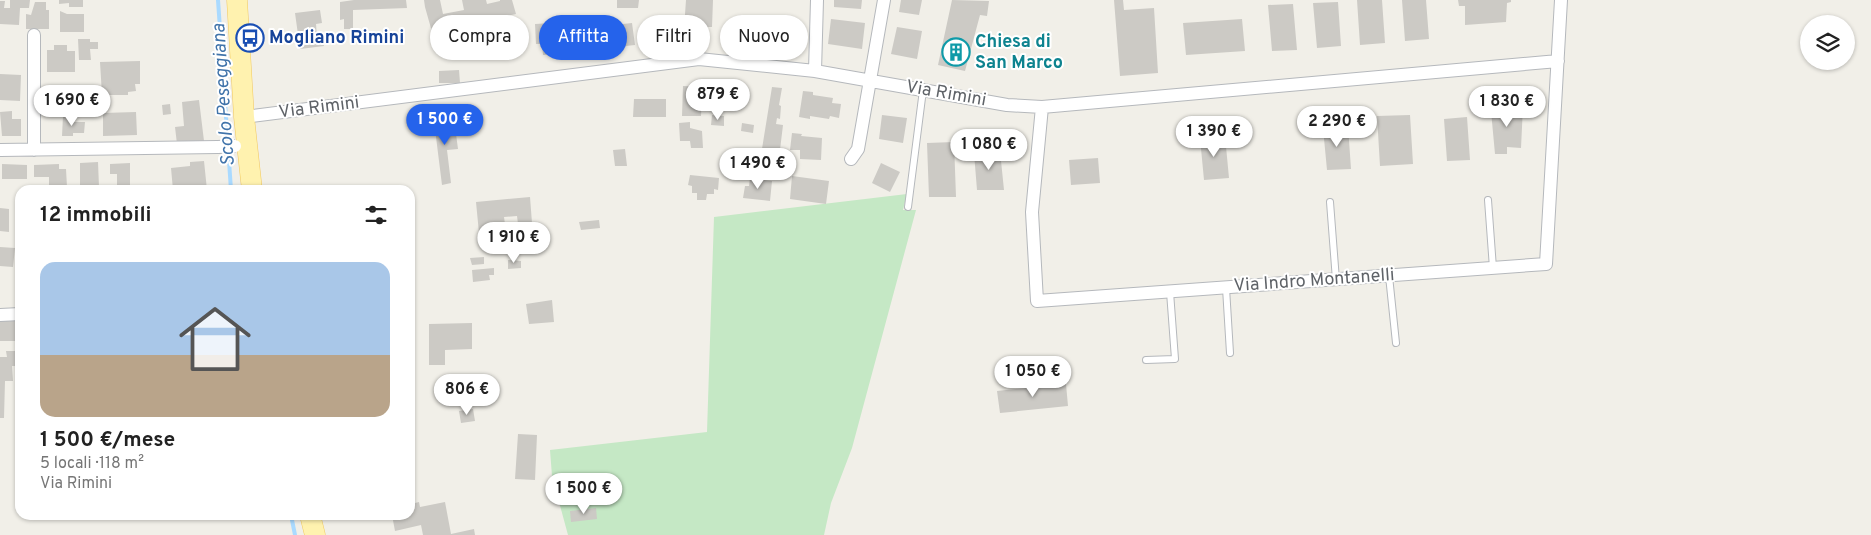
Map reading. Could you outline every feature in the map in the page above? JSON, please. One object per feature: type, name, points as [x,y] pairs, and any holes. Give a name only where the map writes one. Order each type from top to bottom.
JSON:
[{"type":"main road","points":[[237,0],[244,117],[241,146],[251,185]]},
{"type":"main road","points":[[311,520],[314,535]]},
{"type":"street","points":[[815,71],[817,0]]},
{"type":"street","points":[[851,159],[858,149],[884,0]]},
{"type":"street","points":[[1558,61],[1561,0]]},
{"type":"street","points":[[34,35],[34,150]]},
{"type":"street","name":"Via Rimini","points":[[244,117],[699,58],[815,71],[1023,107],[1042,107],[1558,61]]},
{"type":"street","name":"Via Indro Montanelli","points":[[1042,107],[1032,212],[1037,301],[1546,264],[1558,61]]},
{"type":"street","points":[[0,150],[241,146]]},
{"type":"street","points":[[0,315],[15,314]]},
{"type":"lane","points":[[908,207],[923,90]]},
{"type":"lane","points":[[1488,200],[1493,268]]},
{"type":"lane","points":[[1330,202],[1336,280]]},
{"type":"lane","points":[[1390,276],[1396,343]]},
{"type":"lane","points":[[1226,288],[1230,353]]},
{"type":"lane","points":[[1146,360],[1175,359],[1170,292]]},
{"type":"green space","points":[[907,194],[903,210],[916,210],[852,448],[831,503],[824,535],[568,535],[552,476],[550,450],[707,432],[714,217]]},
{"type":"building","points":[[10,0],[30,0],[29,8],[20,8],[19,25],[0,24],[0,1],[5,1],[4,8],[10,8]]},
{"type":"building","points":[[59,0],[83,0],[83,7],[69,7],[69,3],[59,4]]},
{"type":"building","points":[[354,0],[406,0],[407,8],[353,10],[353,29],[344,29],[344,19],[340,20],[340,2]]},
{"type":"building","points":[[424,0],[440,0],[443,14],[464,10],[462,0],[486,0],[487,4],[500,0],[512,0],[516,14],[430,15],[430,25]]},
{"type":"building","points":[[617,0],[639,0],[638,8],[617,8]]},
{"type":"building","points":[[686,0],[713,0],[712,27],[710,27],[710,15],[685,15]]},
{"type":"building","points":[[834,0],[862,0],[861,9],[834,7]]},
{"type":"building","points":[[901,0],[922,0],[919,15],[899,12]]},
{"type":"building","points":[[952,0],[989,1],[987,16],[980,15],[965,71],[938,65]]},
{"type":"building","points":[[1114,0],[1123,0],[1124,10],[1154,8],[1158,73],[1120,76]]},
{"type":"building","points":[[1357,0],[1382,0],[1385,43],[1360,45]]},
{"type":"building","points":[[1402,0],[1426,0],[1429,39],[1405,41]]},
{"type":"building","points":[[1458,0],[1511,0],[1511,2],[1507,3],[1506,22],[1465,25],[1465,6],[1459,6]]},
{"type":"building","points":[[35,2],[46,2],[46,10],[49,10],[49,29],[26,29],[26,14],[31,15]]},
{"type":"building","points":[[1338,2],[1341,46],[1317,48],[1313,3]]},
{"type":"building","points":[[1293,4],[1297,50],[1272,51],[1268,5]]},
{"type":"building","points":[[320,10],[322,23],[316,24],[317,37],[323,36],[324,46],[300,49],[295,13]]},
{"type":"building","points":[[60,11],[67,14],[84,14],[84,32],[60,32]]},
{"type":"building","points":[[831,19],[865,23],[862,49],[828,44]]},
{"type":"building","points":[[1242,19],[1245,51],[1186,55],[1183,23]]},
{"type":"building","points":[[632,23],[635,45],[627,46],[627,24]]},
{"type":"building","points":[[535,24],[539,24],[539,44],[536,44]]},
{"type":"building","points":[[897,27],[922,31],[917,59],[891,54]]},
{"type":"building","points":[[78,39],[90,39],[90,42],[98,42],[98,49],[90,49],[91,60],[79,60]]},
{"type":"building","points":[[54,45],[67,45],[67,51],[75,51],[75,72],[47,72],[47,50],[54,50]]},
{"type":"building","points":[[140,61],[140,84],[135,84],[136,91],[128,92],[128,95],[102,95],[100,62]]},
{"type":"building","points":[[459,70],[460,83],[439,83],[439,71]]},
{"type":"building","points":[[0,74],[21,75],[20,101],[0,100]]},
{"type":"building","points":[[727,79],[741,81],[739,102],[720,101],[721,91],[726,92]]},
{"type":"building","points":[[683,86],[705,87],[705,97],[702,96],[701,116],[682,116]]},
{"type":"building","points":[[772,87],[782,88],[779,105],[781,106],[780,119],[777,118],[776,124],[783,125],[779,158],[761,155]]},
{"type":"building","points":[[803,91],[813,92],[813,95],[833,98],[832,103],[841,104],[839,118],[830,116],[829,119],[810,116],[810,119],[799,117]]},
{"type":"building","points":[[634,99],[666,99],[666,117],[633,117]]},
{"type":"building","points":[[199,100],[204,141],[177,144],[175,127],[184,126],[182,102]]},
{"type":"building","points":[[170,104],[171,114],[163,115],[162,105]]},
{"type":"building","points":[[1503,106],[1523,106],[1521,148],[1507,147],[1507,154],[1495,154],[1491,111],[1502,109]]},
{"type":"building","points":[[12,111],[12,119],[21,119],[21,136],[2,136],[0,112]]},
{"type":"building","points":[[136,112],[137,135],[103,136],[103,113]]},
{"type":"building","points":[[712,115],[724,116],[724,126],[711,125]]},
{"type":"building","points":[[882,115],[907,118],[903,143],[879,139]]},
{"type":"building","points":[[1410,115],[1413,164],[1380,166],[1377,116]]},
{"type":"building","points":[[63,116],[72,117],[72,122],[85,122],[84,133],[62,136]]},
{"type":"building","points":[[1467,117],[1470,160],[1447,161],[1444,119]]},
{"type":"building","points":[[454,119],[458,149],[447,150],[451,183],[442,185],[434,121]]},
{"type":"building","points":[[690,122],[690,128],[702,131],[703,148],[691,148],[690,141],[680,141],[679,123]]},
{"type":"building","points":[[742,123],[754,125],[753,133],[741,131]]},
{"type":"building","points":[[1348,126],[1351,169],[1327,170],[1323,128]]},
{"type":"building","points":[[792,133],[822,138],[821,160],[800,159],[800,150],[790,150]]},
{"type":"building","points":[[1225,136],[1229,178],[1204,180],[1200,138]]},
{"type":"building","points":[[954,142],[956,197],[929,197],[927,143]]},
{"type":"building","points":[[625,149],[627,166],[615,166],[613,150]]},
{"type":"building","points":[[1000,151],[1004,190],[977,190],[974,153]]},
{"type":"building","points":[[1098,158],[1100,183],[1071,185],[1069,160]]},
{"type":"building","points":[[204,161],[206,185],[173,185],[171,168],[190,166],[190,162]]},
{"type":"building","points":[[98,162],[99,185],[80,185],[80,163]]},
{"type":"building","points":[[130,163],[130,185],[117,185],[117,174],[110,174],[110,164]]},
{"type":"building","points":[[881,163],[900,172],[890,192],[872,183]]},
{"type":"building","points":[[2,164],[27,165],[27,179],[2,179]]},
{"type":"building","points":[[59,164],[59,169],[66,169],[67,185],[49,185],[49,177],[34,177],[34,165]]},
{"type":"building","points":[[690,175],[719,178],[718,190],[714,189],[714,194],[707,194],[706,200],[697,200],[697,193],[692,193],[692,186],[688,185]]},
{"type":"building","points":[[792,176],[829,181],[826,204],[790,199]]},
{"type":"building","points":[[750,178],[772,181],[770,201],[743,198],[745,186],[749,186]]},
{"type":"building","points":[[530,197],[532,223],[518,224],[517,216],[504,217],[506,231],[479,233],[476,202]]},
{"type":"building","points":[[0,208],[9,209],[9,232],[0,231]]},
{"type":"building","points":[[599,220],[600,228],[581,230],[579,222]]},
{"type":"building","points":[[545,229],[546,236],[532,238],[531,231]]},
{"type":"building","points":[[0,247],[15,248],[13,267],[0,266]]},
{"type":"building","points":[[484,257],[484,264],[472,265],[470,258]]},
{"type":"building","points":[[508,260],[521,261],[521,268],[508,269]]},
{"type":"building","points":[[494,268],[494,275],[489,275],[490,280],[473,282],[472,270]]},
{"type":"building","points":[[552,300],[554,322],[529,324],[526,304]]},
{"type":"building","points":[[15,319],[15,341],[0,341],[0,320]]},
{"type":"building","points":[[472,323],[472,349],[445,350],[445,365],[429,365],[429,324]]},
{"type":"building","points":[[6,351],[15,351],[15,366],[12,366],[13,381],[5,381],[4,418],[0,418],[0,357],[7,357]]},
{"type":"building","points":[[1066,384],[1068,406],[1000,413],[997,391]]},
{"type":"building","points":[[473,409],[475,421],[461,423],[459,411]]},
{"type":"building","points":[[518,434],[537,435],[535,480],[515,479]]},
{"type":"building","points":[[419,502],[420,507],[445,502],[451,534],[474,529],[475,535],[423,535],[421,525],[395,531],[393,520],[415,520],[415,503]]},
{"type":"building","points":[[596,508],[597,519],[571,522],[570,511]]},
{"type":"waterway","name":"Scolo Peseggiana","points":[[218,0],[231,185]]},
{"type":"waterway","name":"Scolo Peseggiana","points":[[292,520],[295,535]]},
{"type":"place","name":"Mogliano Rimini","points":[[250,38]]},
{"type":"place","name":"Chiesa di San Marco","points":[[956,52]]}]
